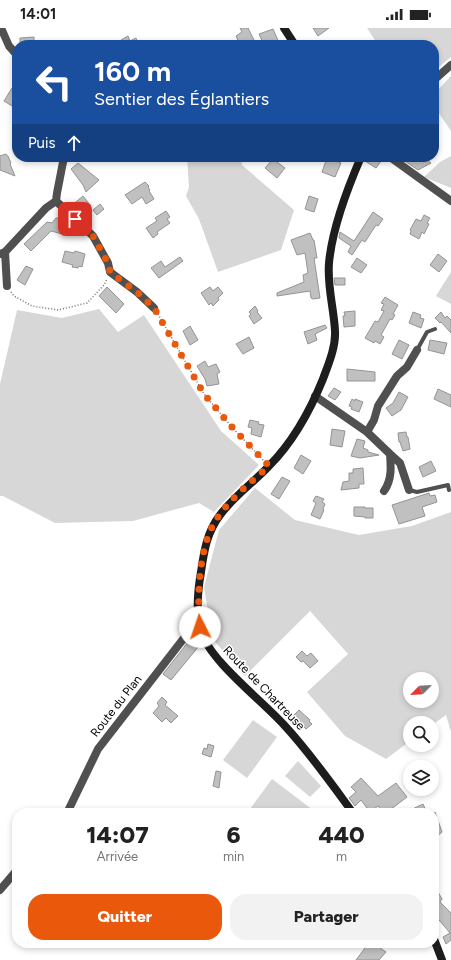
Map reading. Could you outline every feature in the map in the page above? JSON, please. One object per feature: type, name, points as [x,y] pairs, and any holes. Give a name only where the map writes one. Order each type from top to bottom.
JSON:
[{"type":"main road","points":[[284,28],[292,40]]},
{"type":"main road","name":"Route de Chartreuse","points":[[349,808],[315,761],[285,726],[243,685],[209,648],[200,627],[198,610],[200,577],[206,542],[212,527],[228,505],[269,466],[299,429],[315,396],[329,361],[336,333],[332,314],[329,264],[332,243],[338,221],[359,162]]},
{"type":"main road","points":[[437,948],[442,960]]},
{"type":"street","points":[[1,28],[12,49]]},
{"type":"street","points":[[439,76],[451,65]]},
{"type":"street","points":[[63,162],[56,193],[56,201],[93,236],[108,263],[110,272],[137,292],[154,308]]},
{"type":"street","points":[[397,162],[451,200]]},
{"type":"street","points":[[7,286],[2,253],[46,208],[56,201]]},
{"type":"street","points":[[367,432],[374,420],[378,406],[397,376],[407,367],[417,350]]},
{"type":"street","points":[[315,396],[367,432],[400,463],[409,490]]},
{"type":"street","points":[[384,491],[388,484],[391,471],[390,454]]},
{"type":"street","name":"Route du Plan","points":[[69,808],[98,749],[191,629],[200,627]]},
{"type":"street","points":[[0,890],[12,876]]},
{"type":"lane","points":[[417,350],[427,332],[435,329]]},
{"type":"lane","points":[[409,490],[417,492],[448,485],[450,490]]},
{"type":"path","points":[[7,286],[14,296],[32,306],[58,310],[87,303],[104,285],[110,272]]},
{"type":"path","points":[[154,308],[204,394],[231,426],[269,466]]},
{"type":"shaded area","points":[[367,28],[451,28],[451,57],[439,67],[439,40],[375,40]]},
{"type":"shaded area","points":[[451,76],[451,131],[439,113],[439,89]]},
{"type":"shaded area","points":[[451,156],[451,188],[424,177],[440,162]]},
{"type":"shaded area","points":[[187,162],[242,162],[242,165],[294,210],[281,250],[218,272],[199,219],[186,196],[189,187]]},
{"type":"shaded area","points":[[451,272],[451,304],[436,296]]},
{"type":"shaded area","points":[[99,309],[118,332],[144,315],[221,431],[259,465],[214,512],[199,503],[133,521],[55,523],[3,496],[0,496],[0,384],[17,310],[62,318]]},
{"type":"shaded area","points":[[255,488],[295,520],[359,535],[412,526],[451,512],[451,732],[446,715],[439,720],[439,716],[403,716],[403,746],[386,759],[345,736],[307,692],[348,654],[310,611],[245,676],[210,636],[211,630],[204,587],[219,530]]},
{"type":"shaded area","points":[[253,720],[277,737],[247,778],[223,760]]},
{"type":"shaded area","points":[[298,761],[321,786],[310,797],[285,776]]},
{"type":"shaded area","points":[[272,779],[310,808],[251,808]]},
{"type":"building","points":[[240,28],[248,28],[254,40],[238,40],[236,36],[242,32]]},
{"type":"building","points":[[313,28],[329,28],[318,36]]},
{"type":"building","points":[[273,29],[278,40],[262,40],[259,34]]},
{"type":"building","points":[[128,36],[130,40],[121,40]]},
{"type":"building","points":[[34,37],[34,40],[20,40],[20,38]]},
{"type":"building","points":[[12,88],[12,106],[4,101]]},
{"type":"building","points":[[6,154],[11,163],[10,164],[15,176],[0,170],[0,156]]},
{"type":"building","points":[[270,162],[277,162],[285,168],[277,178],[265,168]]},
{"type":"building","points":[[326,162],[341,163],[335,177],[322,172]]},
{"type":"building","points":[[367,162],[380,162],[376,168]]},
{"type":"building","points":[[406,162],[431,163],[418,170]]},
{"type":"building","points":[[78,163],[99,180],[86,192],[83,185],[71,169]]},
{"type":"building","points":[[145,182],[149,186],[149,191],[154,199],[146,204],[142,197],[132,204],[125,195]]},
{"type":"building","points":[[83,196],[91,206],[80,216],[71,206]]},
{"type":"building","points":[[309,196],[318,199],[314,212],[305,209]]},
{"type":"building","points":[[100,204],[104,209],[97,215],[93,210]]},
{"type":"building","points":[[166,211],[170,217],[167,219],[170,223],[157,232],[158,234],[153,238],[146,228],[157,221],[155,218]]},
{"type":"building","points":[[373,212],[383,219],[378,226],[376,225],[365,242],[362,240],[352,255],[348,252],[351,246],[339,238],[340,232],[354,241]]},
{"type":"building","points":[[424,215],[430,218],[427,223],[429,224],[424,234],[422,232],[419,239],[410,234],[410,230],[416,219],[421,221]]},
{"type":"building","points":[[56,218],[60,218],[62,226],[68,228],[66,235],[51,231],[31,251],[24,244],[47,222],[52,223]]},
{"type":"building","points":[[310,233],[314,240],[317,258],[314,258],[320,298],[311,298],[310,291],[277,296],[277,293],[304,282],[303,275],[308,273],[305,253],[297,255],[291,240]]},
{"type":"building","points":[[65,251],[74,253],[75,251],[85,254],[82,267],[72,267],[73,265],[62,262]]},
{"type":"building","points":[[438,254],[447,261],[439,272],[430,265]]},
{"type":"building","points":[[180,257],[183,261],[159,278],[151,268],[161,261],[165,267]]},
{"type":"building","points":[[357,258],[367,265],[361,273],[351,267]]},
{"type":"building","points":[[26,266],[33,269],[25,285],[17,280]]},
{"type":"building","points":[[334,278],[345,278],[345,285],[335,285]]},
{"type":"building","points":[[107,287],[124,304],[116,313],[99,296]]},
{"type":"building","points":[[210,287],[213,291],[218,287],[223,293],[213,306],[211,303],[209,305],[201,293]]},
{"type":"building","points":[[385,297],[398,305],[393,314],[395,315],[392,320],[390,319],[381,335],[384,337],[380,344],[375,341],[374,343],[365,338],[375,321],[378,322],[384,311],[381,310],[384,304],[381,303]]},
{"type":"building","points":[[255,306],[258,311],[257,312],[262,318],[254,324],[249,316],[251,314],[249,312]]},
{"type":"building","points":[[355,311],[355,326],[344,327],[344,312]]},
{"type":"building","points":[[413,312],[421,315],[420,318],[424,319],[421,328],[409,323]]},
{"type":"building","points":[[441,312],[445,318],[447,316],[451,320],[451,333],[435,318]]},
{"type":"building","points":[[325,325],[327,328],[315,334],[317,340],[308,344],[304,332]]},
{"type":"building","points":[[190,326],[198,340],[190,345],[183,331]]},
{"type":"building","points":[[249,337],[254,348],[243,354],[236,344]]},
{"type":"building","points":[[399,340],[409,345],[402,359],[392,354]]},
{"type":"building","points":[[430,340],[447,343],[444,354],[428,350]]},
{"type":"building","points":[[205,361],[208,367],[216,364],[220,372],[217,374],[219,384],[207,386],[205,379],[197,366]]},
{"type":"building","points":[[347,369],[375,372],[375,381],[347,381]]},
{"type":"building","points":[[334,388],[341,392],[335,400],[328,396]]},
{"type":"building","points":[[438,389],[451,395],[451,407],[434,399]]},
{"type":"building","points":[[399,392],[408,397],[401,410],[392,416],[386,408],[393,403]]},
{"type":"building","points":[[352,399],[363,402],[359,412],[351,409],[352,407],[349,406]]},
{"type":"building","points":[[250,420],[264,425],[261,437],[251,434],[252,428],[248,427]]},
{"type":"building","points":[[332,429],[345,431],[342,447],[330,445]]},
{"type":"building","points":[[406,432],[410,449],[403,451],[399,442],[398,433]]},
{"type":"building","points":[[357,439],[365,441],[363,448],[368,450],[368,452],[379,455],[360,458],[351,456]]},
{"type":"building","points":[[301,455],[311,461],[303,474],[294,468]]},
{"type":"building","points":[[431,461],[436,471],[423,477],[419,467]]},
{"type":"building","points":[[363,468],[364,484],[359,484],[359,488],[341,490],[343,482],[349,481],[349,473],[353,473],[353,469]]},
{"type":"building","points":[[282,477],[290,481],[279,499],[271,494]]},
{"type":"building","points":[[429,493],[430,496],[435,495],[437,502],[422,507],[425,516],[399,524],[392,505]]},
{"type":"building","points":[[316,496],[324,499],[322,502],[325,504],[320,519],[311,515],[316,503],[313,501]]},
{"type":"building","points":[[354,507],[373,508],[373,518],[354,516]]},
{"type":"building","points":[[192,637],[199,646],[171,680],[163,674]]},
{"type":"building","points":[[302,651],[307,656],[311,653],[318,661],[310,668],[296,657]]},
{"type":"building","points":[[162,697],[167,702],[165,705],[178,716],[171,723],[166,718],[162,722],[153,713],[159,706],[157,703]]},
{"type":"building","points":[[299,710],[310,720],[309,721],[312,724],[306,729],[293,716]]},
{"type":"building","points":[[208,744],[214,746],[211,757],[202,754],[204,748],[207,749]]},
{"type":"building","points":[[216,771],[221,772],[219,788],[213,786]]},
{"type":"building","points":[[361,778],[378,796],[396,783],[403,792],[403,796],[407,797],[393,808],[380,808],[378,806],[375,808],[367,808],[361,800],[355,806],[349,798],[356,792],[351,787]]},
{"type":"building","points":[[423,804],[425,808],[415,808]]},
{"type":"building","points":[[439,823],[442,832],[439,835]]},
{"type":"building","points":[[439,894],[442,899],[440,902],[451,913],[451,940],[446,944],[443,937],[450,933],[439,920]]},
{"type":"building","points":[[365,948],[380,948],[386,952],[379,960],[356,960]]},
{"type":"route","points":[[75,219],[93,236],[108,263],[110,272],[137,292],[154,308],[204,394],[231,426],[269,466],[228,505],[212,527],[206,542],[200,577],[198,610],[200,627]]}]
